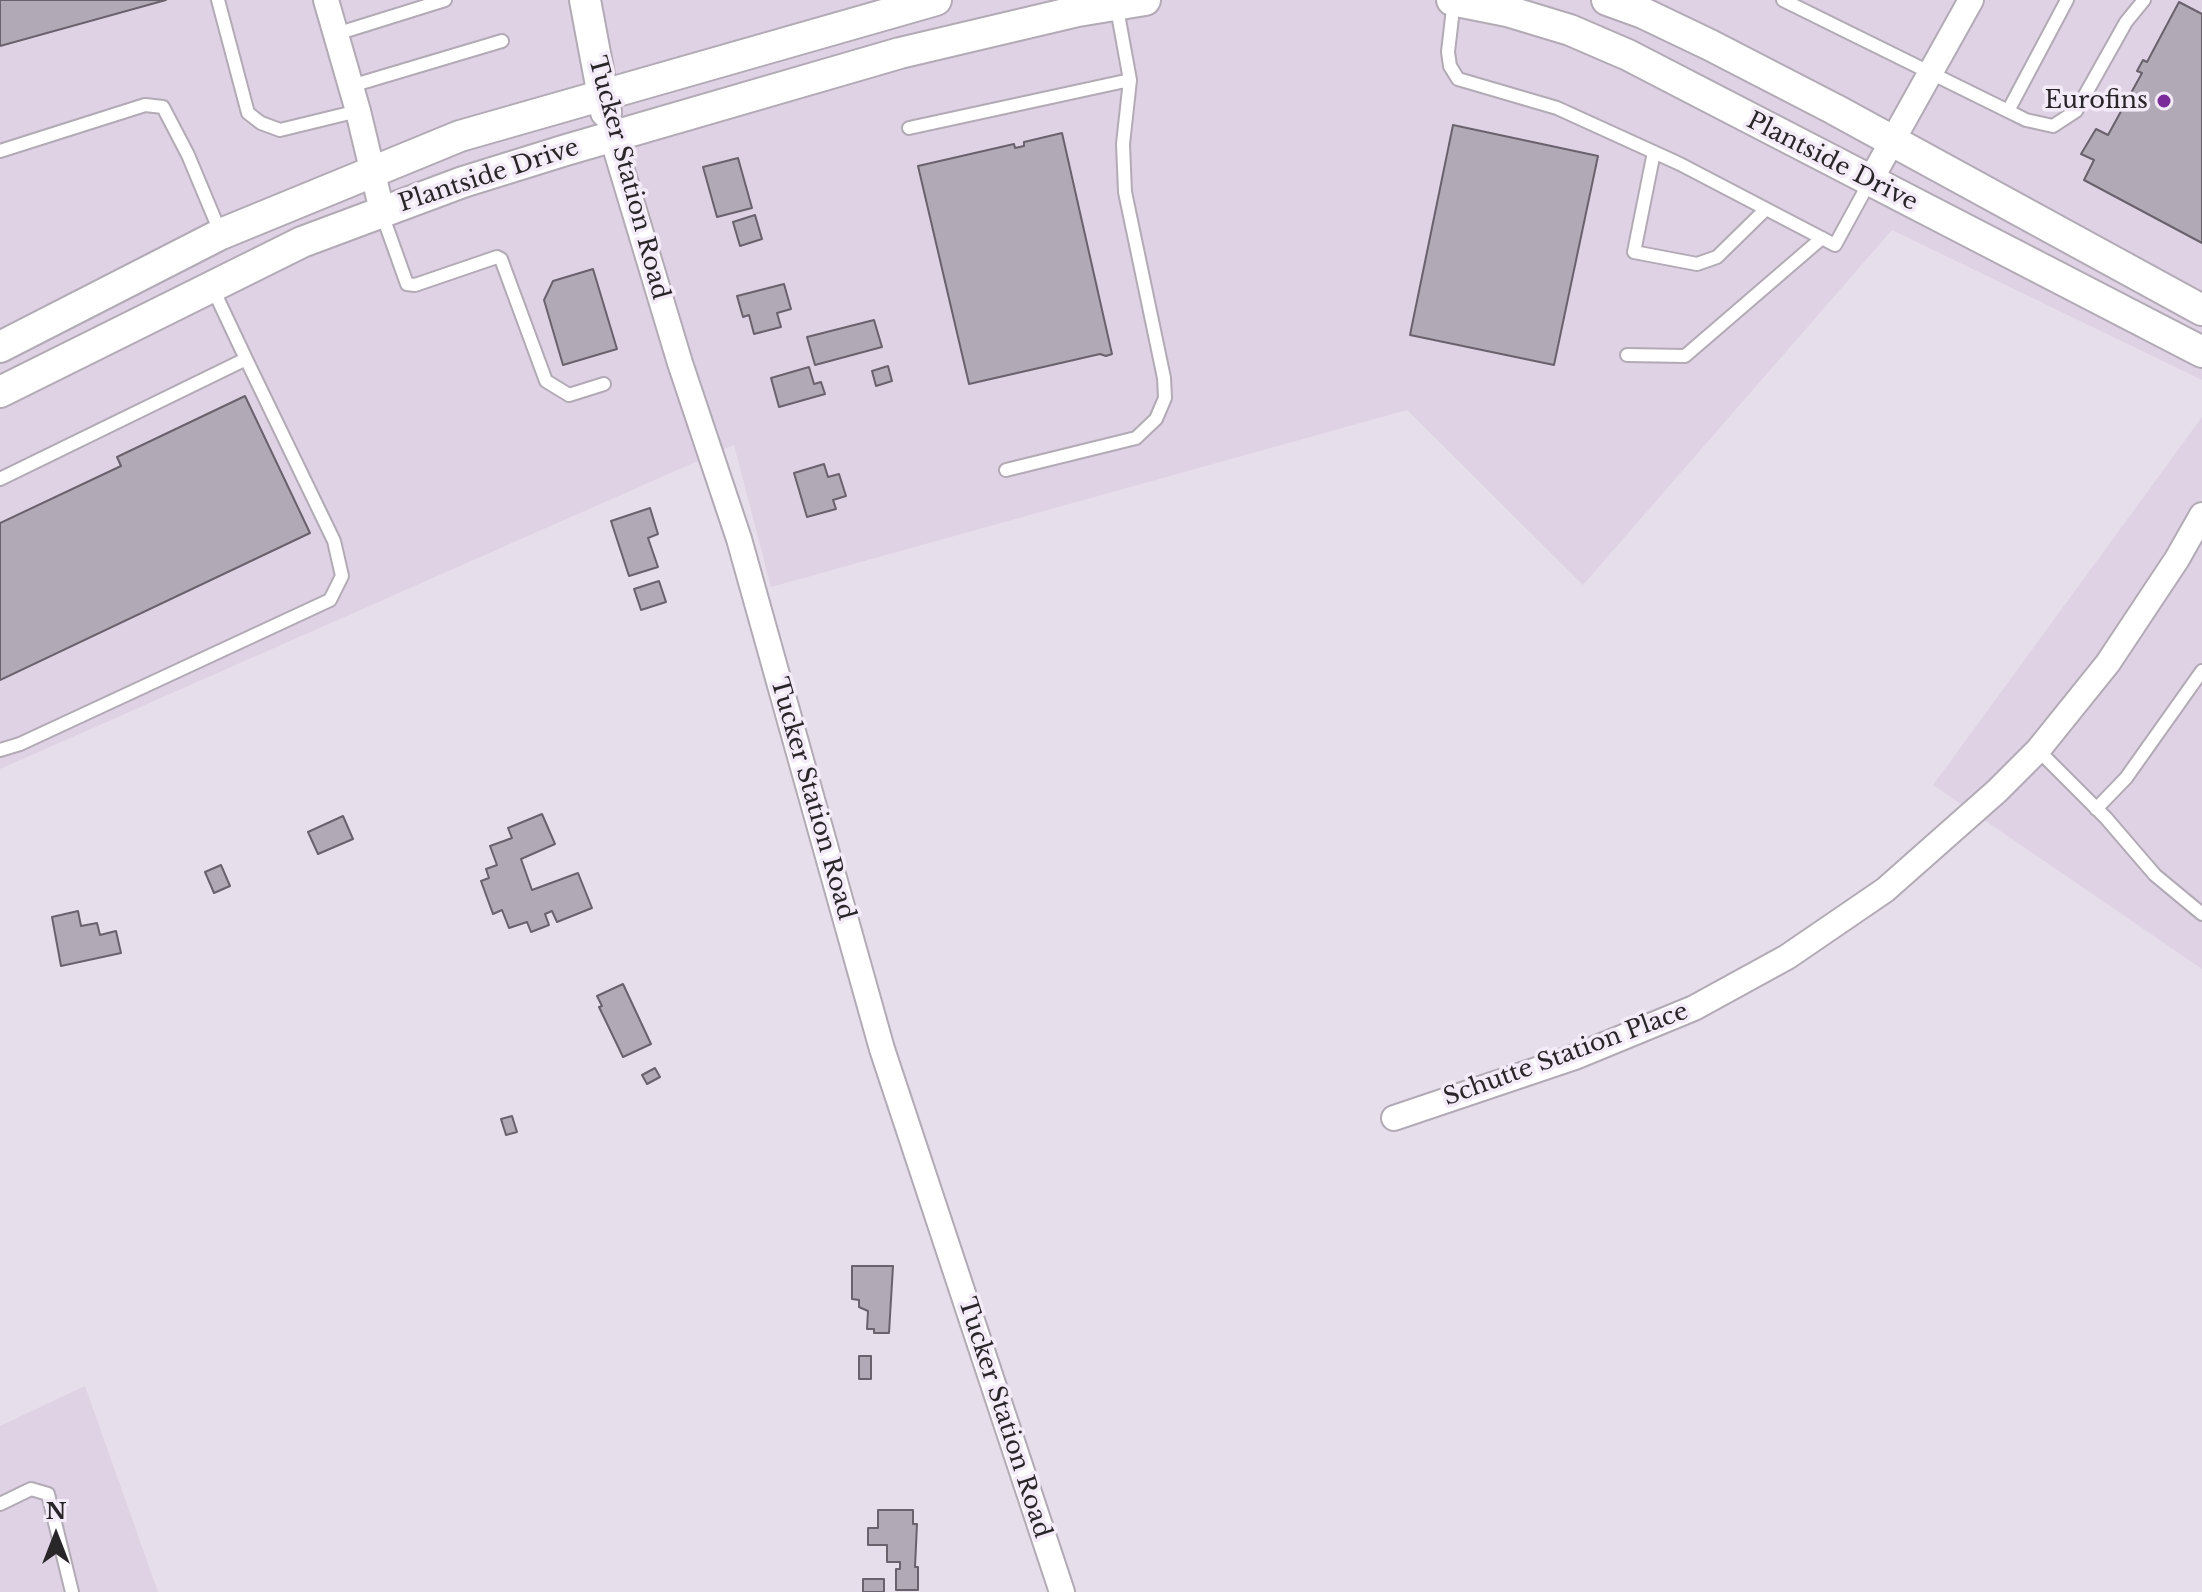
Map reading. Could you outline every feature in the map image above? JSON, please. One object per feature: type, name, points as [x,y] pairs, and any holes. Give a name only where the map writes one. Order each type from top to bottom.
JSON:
[{"type":"street","points":[[326,0],[358,111],[382,211]]},
{"type":"street","name":"Tucker Station Road","points":[[585,0],[612,137],[680,363],[739,539],[882,1049],[1062,1592]]},
{"type":"street","name":"Plantside Drive","points":[[0,347],[221,234],[460,136],[898,4],[936,0]]},
{"type":"street","name":"Plantside Drive","points":[[1453,0],[1507,11],[1570,30],[1628,55],[2202,352]]},
{"type":"street","name":"Plantside Drive","points":[[1607,0],[1643,13],[1710,45],[2202,310]]},
{"type":"street","points":[[1870,181],[1971,0]]},
{"type":"street","name":"Plantside Drive","points":[[0,392],[302,242],[463,182],[900,53],[1125,2]]},
{"type":"street","points":[[77,308],[96,344]]},
{"type":"street","name":"Schutte Station Place","points":[[1394,1118],[1575,1057],[1694,1008],[1787,957],[1885,890],[1997,791],[2038,750],[2108,663],[2177,559],[2202,515]]},
{"type":"lane","points":[[218,0],[248,113],[261,123],[280,130],[358,111]]},
{"type":"lane","points":[[336,34],[445,0]]},
{"type":"lane","points":[[1453,0],[1448,52],[1450,66],[1458,79],[1557,108],[1654,152],[1835,245],[1870,181]]},
{"type":"lane","points":[[1783,0],[1929,75],[2026,120],[2053,126],[2076,111],[2126,22],[2144,0]]},
{"type":"lane","points":[[2008,111],[2067,0]]},
{"type":"lane","points":[[1006,470],[1136,438],[1156,419],[1165,398],[1164,378],[1125,192],[1123,144],[1130,80],[1125,2]]},
{"type":"lane","points":[[351,86],[502,41]]},
{"type":"lane","points":[[909,128],[1130,80]]},
{"type":"lane","points":[[0,151],[145,105],[163,107],[188,155],[221,234]]},
{"type":"lane","points":[[1654,152],[1634,252],[1697,264],[1717,257],[1766,209]]},
{"type":"lane","points":[[382,211],[388,236],[407,284],[415,285],[497,257],[501,259],[546,381],[569,395],[604,384]]},
{"type":"lane","points":[[1627,355],[1685,356],[1822,238]]},
{"type":"lane","points":[[0,750],[20,744],[330,600],[342,576],[334,541],[212,286]]},
{"type":"lane","points":[[0,479],[246,359]]},
{"type":"lane","points":[[2096,809],[2126,778],[2202,671]]},
{"type":"lane","points":[[2038,750],[2155,875],[2202,914]]},
{"type":"lane","points":[[0,1504],[31,1489],[48,1494],[72,1592]]},
{"type":"shaded area","points":[[0,0],[2202,0],[2202,380],[1892,230],[1583,585],[1407,410],[771,587],[734,445],[0,769]]},
{"type":"shaded area","points":[[2202,417],[2202,969],[1933,785]]},
{"type":"shaded area","points":[[85,1386],[158,1592],[0,1592],[0,1426]]},
{"type":"building","points":[[0,0],[166,0],[0,46]]},
{"type":"building","name":"Eurofins","points":[[2179,2],[2202,14],[2202,243],[2084,180],[2094,160],[2081,154],[2096,129],[2108,135],[2142,73],[2137,71],[2143,60],[2147,62]]},
{"type":"building","points":[[1453,125],[1598,156],[1554,365],[1410,335]]},
{"type":"building","points":[[1062,133],[1112,354],[1100,354],[969,384],[918,166],[1014,144],[1015,148],[1024,146],[1024,142]]},
{"type":"building","points":[[738,158],[752,208],[717,217],[703,167]]},
{"type":"building","points":[[755,215],[762,239],[740,246],[733,222]]},
{"type":"building","points":[[593,269],[617,349],[563,365],[544,300],[553,281]]},
{"type":"building","points":[[784,284],[791,309],[777,313],[781,327],[754,334],[749,315],[743,317],[737,296]]},
{"type":"building","points":[[874,320],[882,347],[815,365],[807,337]]},
{"type":"building","points":[[888,366],[892,381],[876,386],[872,371]]},
{"type":"building","points":[[809,367],[814,384],[821,382],[825,394],[779,407],[771,378]]},
{"type":"building","points":[[245,396],[310,533],[0,680],[0,523],[121,466],[117,457]]},
{"type":"building","points":[[824,464],[828,477],[839,474],[846,496],[833,500],[836,509],[807,517],[794,473]]},
{"type":"building","points":[[650,508],[658,534],[648,538],[658,567],[629,576],[611,521]]},
{"type":"building","points":[[659,581],[666,602],[641,610],[634,589]]},
{"type":"building","points":[[542,814],[555,844],[521,859],[532,890],[578,873],[592,908],[557,922],[552,911],[545,914],[549,925],[531,932],[527,922],[509,928],[502,910],[493,914],[481,881],[489,878],[486,869],[497,865],[490,846],[512,838],[508,828]]},
{"type":"building","points":[[343,816],[353,839],[318,854],[308,832]]},
{"type":"building","points":[[221,865],[230,886],[214,893],[205,872]]},
{"type":"building","points":[[78,911],[81,926],[97,923],[100,935],[116,931],[121,953],[61,966],[52,917]]},
{"type":"building","points":[[623,984],[651,1044],[623,1057],[599,1007],[602,1006],[597,996]]},
{"type":"building","points":[[655,1068],[660,1077],[647,1084],[642,1075]]},
{"type":"building","points":[[512,1116],[517,1132],[506,1135],[501,1119]]},
{"type":"building","points":[[852,1266],[893,1266],[889,1333],[874,1333],[874,1329],[867,1329],[868,1311],[859,1307],[859,1300],[852,1299]]},
{"type":"building","points":[[859,1356],[871,1356],[871,1379],[859,1379]]},
{"type":"building","points":[[878,1510],[913,1510],[913,1524],[917,1524],[915,1567],[918,1567],[918,1590],[896,1590],[896,1569],[900,1569],[900,1562],[887,1562],[887,1545],[868,1545],[868,1528],[878,1528]]},
{"type":"building","points":[[863,1579],[884,1579],[884,1592],[863,1592]]},
{"type":"place","name":"Eurofins","points":[[2164,101]]}]
